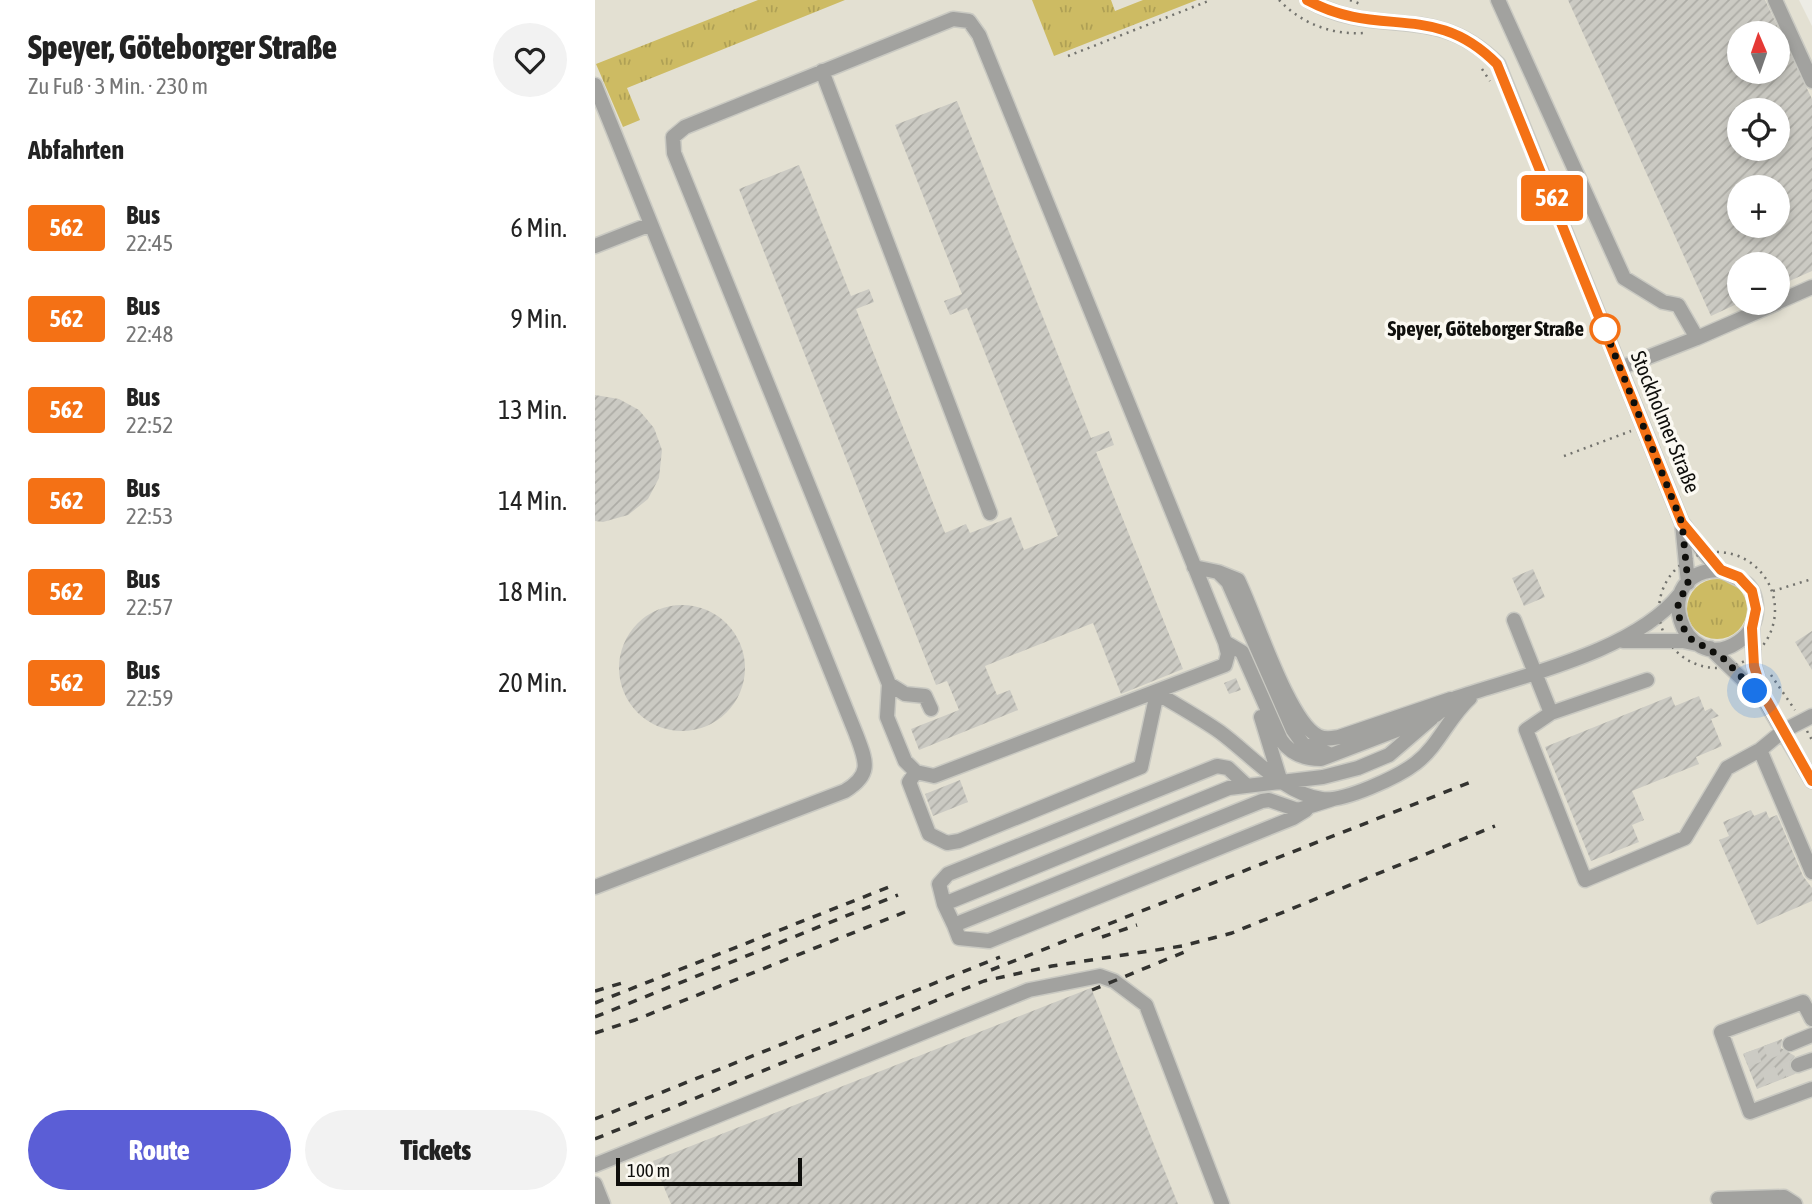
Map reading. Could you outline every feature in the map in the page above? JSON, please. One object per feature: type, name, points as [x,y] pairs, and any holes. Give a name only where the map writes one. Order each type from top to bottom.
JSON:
[{"type":"street","name":"Stockholmer Straße","points":[[1308,0],[1328,11],[1356,18],[1408,18],[1447,24],[1473,38],[1497,64],[1682,523],[1721,570],[1739,577],[1752,591],[1756,609],[1752,628],[1760,655],[1765,701]]},
{"type":"street","points":[[1498,0],[1624,278],[1663,302],[1678,305],[1697,338]]},
{"type":"street","points":[[1776,0],[1812,81]]},
{"type":"street","points":[[1225,665],[1229,654],[1225,642],[979,35],[969,21],[953,19],[685,127],[673,137],[674,153],[889,684],[887,717],[905,761],[916,772],[934,776],[1225,665],[1239,670],[1244,677],[1282,780]]},
{"type":"street","points":[[821,71],[991,513]]},
{"type":"street","points":[[595,85],[856,734],[865,765],[862,778],[845,791],[595,887]]},
{"type":"street","points":[[595,246],[651,224]]},
{"type":"street","points":[[1790,297],[1812,287]]},
{"type":"street","points":[[1621,368],[1750,315]]},
{"type":"street","name":"Stockholmer Straße","points":[[1682,523],[1679,563],[1684,589],[1680,623],[1732,667],[1765,701],[1783,732],[1808,764],[1812,781]]},
{"type":"street","points":[[1194,567],[1238,580],[1287,695],[1307,728],[1316,736],[1324,738],[1339,737],[1401,713],[1456,698],[1622,641],[1659,618],[1702,573],[1721,570]]},
{"type":"street","points":[[1218,572],[1228,582],[1293,730],[1303,744],[1316,751],[1339,752]]},
{"type":"street","points":[[1514,620],[1551,713]]},
{"type":"street","points":[[1622,641],[1671,648],[1734,645],[1752,628]]},
{"type":"street","points":[[1225,642],[1242,652],[1270,719],[1286,747],[1310,759],[1339,752],[1436,715]]},
{"type":"street","points":[[1647,680],[1551,713],[1526,730],[1585,880],[1685,838],[1727,768],[1761,750],[1783,732],[1807,718]]},
{"type":"street","points":[[889,684],[905,694],[925,696],[931,709]]},
{"type":"street","points":[[1245,783],[1228,768],[1217,766],[948,874],[939,884],[944,904],[959,938],[989,941],[1394,776],[1416,764],[1442,736],[1458,709],[1478,690]]},
{"type":"street","points":[[916,772],[909,782],[929,834],[947,843],[959,841],[1141,767],[1157,693]]},
{"type":"street","points":[[1157,693],[1219,731],[1299,793],[1333,799]]},
{"type":"street","points":[[944,904],[1245,783],[1323,778],[1371,763],[1399,747],[1456,698]]},
{"type":"street","points":[[1761,750],[1812,872]]},
{"type":"street","points":[[954,925],[1262,801],[1306,810]]},
{"type":"street","points":[[595,1165],[1028,990],[1100,976],[1114,981],[1146,1005],[1222,1204]]},
{"type":"street","points":[[1812,1019],[1803,1002],[1721,1032],[1739,1062],[1750,1112],[1812,1089]]},
{"type":"street","points":[[1790,1044],[1812,1035]]},
{"type":"street","points":[[595,1184],[603,1204]]},
{"type":"street","points":[[1718,1199],[1784,1197],[1795,1204]]},
{"type":"path","points":[[1068,56],[1212,0]]},
{"type":"path","points":[[1279,0],[1288,9],[1318,27],[1335,32],[1374,33]]},
{"type":"path","points":[[1477,61],[1490,82]]},
{"type":"path","points":[[1565,456],[1624,434]]},
{"type":"path","points":[[1706,552],[1727,552],[1747,559],[1758,568],[1773,591],[1776,619],[1760,655],[1732,667],[1697,665],[1671,648],[1659,618],[1662,591],[1679,563],[1706,552]]},
{"type":"path","points":[[1773,591],[1812,579]]},
{"type":"path","points":[[1760,655],[1765,645]]},
{"type":"path","points":[[1768,664],[1776,684],[1807,718],[1812,740]]},
{"type":"shaded area","points":[[595,0],[1799,0],[1812,26],[1812,1204],[595,1204]]},
{"type":"green space","points":[[758,0],[845,0],[627,88],[640,120],[623,127],[596,64]]},
{"type":"green space","points":[[1032,0],[1111,0],[1115,11],[1143,0],[1197,0],[1054,56]]},
{"type":"green space","points":[[1711,579],[1723,579],[1739,587],[1745,597],[1745,621],[1739,631],[1723,639],[1711,639],[1695,631],[1687,615],[1687,603],[1695,587]]},
{"type":"building","points":[[1568,0],[1765,0],[1775,21],[1727,21],[1727,84],[1790,84],[1790,53],[1812,99],[1812,271],[1790,281],[1790,252],[1727,252],[1727,309],[1711,316]]},
{"type":"building","points":[[957,101],[1091,438],[1109,431],[1114,445],[1096,452],[1183,669],[1121,694],[1093,623],[985,666],[997,695],[1010,690],[1018,710],[919,750],[911,729],[959,710],[947,681],[936,685],[739,189],[799,165],[851,296],[869,289],[874,302],[856,309],[945,533],[966,524],[970,533],[1011,517],[1024,550],[1058,536],[967,308],[950,315],[944,301],[962,294],[895,125]]},
{"type":"building","points":[[595,395],[619,399],[639,410],[654,428],[662,450],[659,478],[648,499],[628,515],[603,522],[595,521]]},
{"type":"building","points":[[1533,569],[1545,597],[1524,606],[1512,578]]},
{"type":"building","points":[[682,605],[706,610],[726,624],[740,644],[745,668],[740,692],[726,712],[706,726],[682,731],[658,726],[638,712],[624,692],[619,668],[624,644],[638,624],[658,610]]},
{"type":"building","points":[[1812,631],[1812,670],[1795,642]]},
{"type":"building","points":[[1236,678],[1241,690],[1229,694],[1224,683]]},
{"type":"building","points":[[1671,696],[1675,706],[1699,696],[1705,711],[1711,708],[1719,716],[1711,719],[1722,746],[1696,757],[1699,764],[1632,791],[1644,820],[1632,825],[1639,842],[1591,861],[1545,747]]},
{"type":"building","points":[[960,780],[968,802],[933,816],[925,794]]},
{"type":"building","points":[[1751,810],[1754,816],[1766,811],[1769,818],[1777,815],[1803,876],[1812,888],[1812,901],[1757,925],[1719,840],[1729,836],[1723,822]]},
{"type":"building","points":[[1091,988],[1178,1204],[671,1204],[653,1161]]},
{"type":"building","points":[[1782,1039],[1781,1048],[1795,1056],[1789,1064],[1795,1074],[1757,1089],[1743,1054]]},
{"type":"tunnel","points":[[1746,1060],[1790,1044]]},
{"type":"tunnel","points":[[1764,1078],[1798,1065]]},
{"type":"railway","points":[[991,970],[1476,780]]},
{"type":"railway","points":[[595,1139],[984,981],[1052,966],[1182,946],[1232,933],[1495,826]]},
{"type":"railway","points":[[595,1003],[894,885]]},
{"type":"railway","points":[[595,1017],[898,895]]},
{"type":"railway","points":[[595,1033],[635,1020],[905,912]]},
{"type":"railway","points":[[1102,937],[1137,925]]},
{"type":"railway","points":[[1092,990],[1187,951]]},
{"type":"railway","points":[[595,1119],[1000,957]]},
{"type":"railway","points":[[595,991],[629,981]]},
{"type":"bus line","name":"562","points":[[1307,0],[1328,11],[1356,18],[1408,18],[1447,24],[1473,38],[1497,64],[1682,523],[1721,570],[1739,577],[1752,591],[1756,609],[1752,628],[1756,675],[1765,701],[1812,781]]},
{"type":"place","name":"Speyer, Göteborger Straße","points":[[1605,329]]},
{"type":"route","points":[[1605,329],[1603,325],[1682,523],[1688,583],[1680,594],[1678,604],[1680,623],[1691,639],[1722,657],[1755,691]]}]
